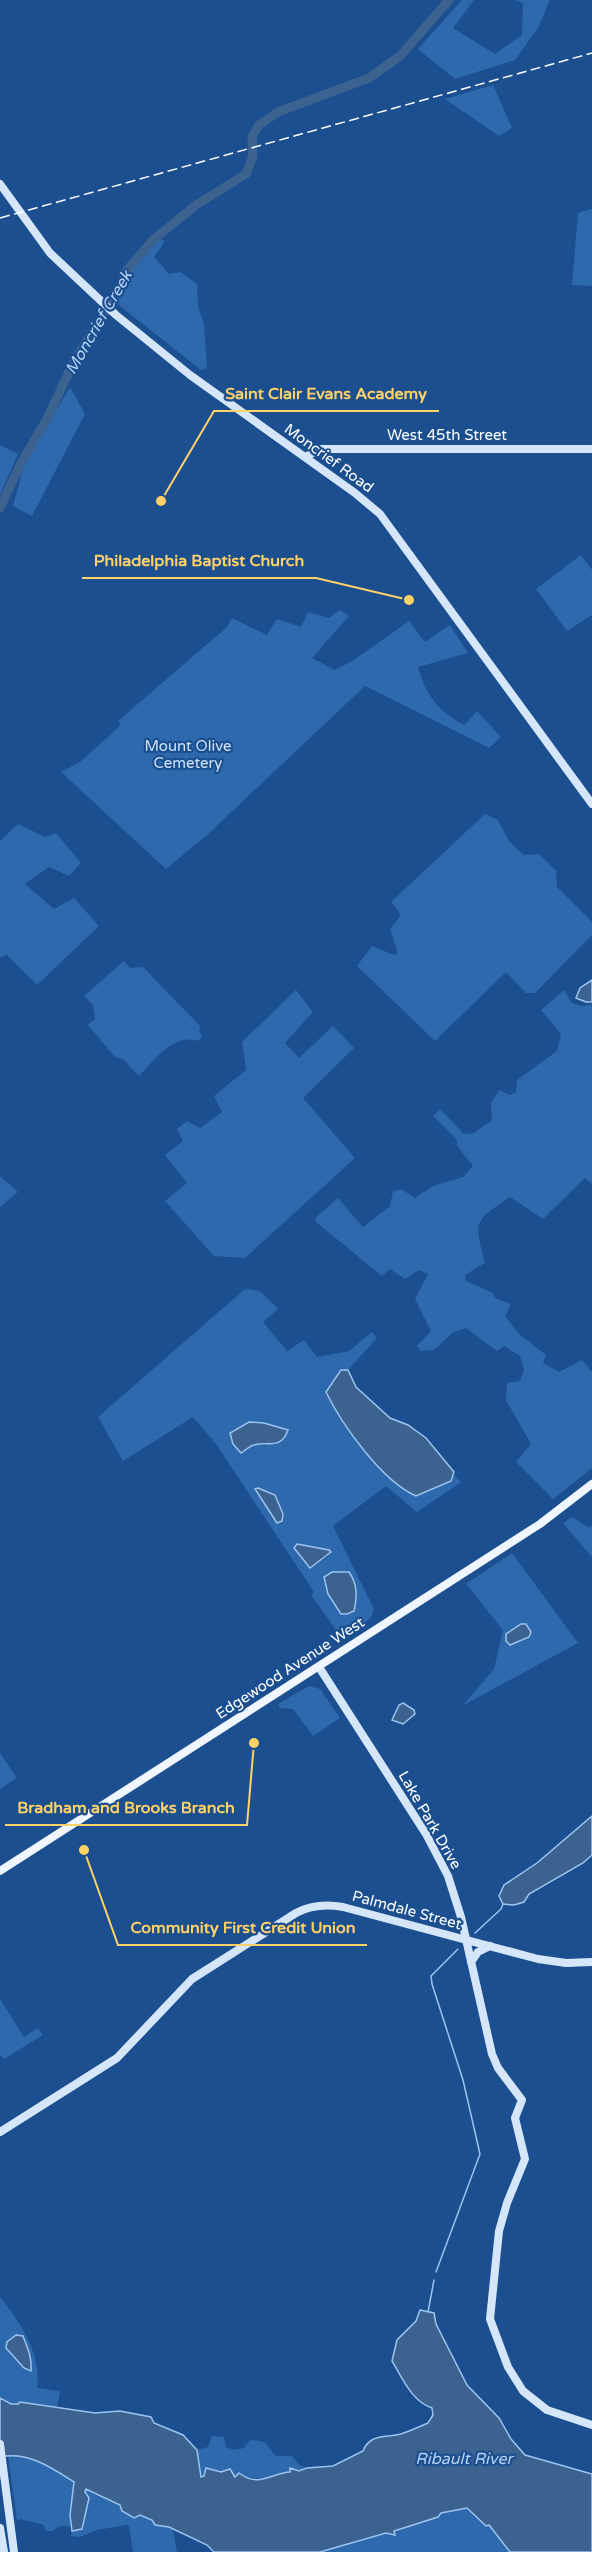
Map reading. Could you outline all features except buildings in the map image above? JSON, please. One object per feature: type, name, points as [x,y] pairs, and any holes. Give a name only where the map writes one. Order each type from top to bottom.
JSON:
[{"type":"main road","name":"Edgewood Avenue West","points":[[0,1871],[551,1517],[592,1484]]},
{"type":"street","name":"Moncrief Road","points":[[0,184],[50,253],[103,304],[190,375],[365,500],[395,532],[592,804]]},
{"type":"street","name":"West 45th Street","points":[[305,457],[320,449],[592,449]]},
{"type":"street","name":"Lake Park Drive","points":[[319,1667],[438,1855],[453,1890],[461,1917],[495,2062],[522,2100],[515,2118],[525,2159],[499,2231],[490,2319],[508,2367],[523,2391],[547,2410],[592,2425]]},
{"type":"street","name":"Palmdale Street","points":[[0,2132],[120,2055],[192,1979],[302,1910],[327,1905],[343,1907],[552,1962],[592,1962]]},
{"type":"street","points":[[445,1934],[456,1929],[461,1917]]},
{"type":"street","points":[[471,1962],[478,1952],[490,1946]]},
{"type":"street","points":[[0,2445],[14,2552]]},
{"type":"street","points":[[1,2530],[4,2552]]},
{"type":"green space","points":[[462,0],[474,0],[453,28],[495,54],[522,35],[523,3],[515,0],[550,0],[538,28],[515,60],[455,79],[418,49]]},
{"type":"green space","points":[[493,85],[512,128],[499,136],[445,99]]},
{"type":"green space","points":[[592,209],[592,286],[572,285],[578,213]]},
{"type":"green space","points":[[159,239],[165,241],[154,257],[169,274],[181,272],[197,284],[198,306],[204,324],[207,368],[201,370],[115,302],[130,272]]},
{"type":"green space","points":[[70,387],[85,414],[32,516],[13,506],[24,464]]},
{"type":"green space","points":[[0,445],[18,454],[0,495]]},
{"type":"green space","points":[[581,555],[592,570],[592,615],[567,631],[536,589]]},
{"type":"green space","name":"Mount Olive Cemetery","points":[[340,610],[349,616],[312,658],[335,670],[354,660],[409,621],[425,642],[450,625],[468,653],[418,667],[425,686],[440,708],[455,720],[464,725],[477,711],[501,737],[489,748],[365,686],[207,835],[166,869],[61,772],[80,762],[121,725],[118,721],[227,627],[232,618],[267,635],[277,619],[301,627],[308,612],[329,618]]},
{"type":"green space","points":[[485,814],[498,820],[509,841],[524,855],[539,854],[556,871],[557,887],[592,922],[592,935],[535,993],[526,993],[506,972],[435,1041],[357,966],[372,946],[394,955],[398,953],[390,929],[401,915],[391,902]]},
{"type":"green space","points":[[18,824],[45,837],[56,833],[81,863],[69,876],[49,867],[25,884],[54,909],[74,898],[99,926],[37,985],[7,955],[0,958],[0,841]]},
{"type":"green space","points":[[124,961],[130,968],[143,967],[201,1027],[199,1030],[202,1037],[198,1041],[180,1041],[173,1044],[139,1076],[123,1059],[115,1057],[88,1025],[95,1019],[93,1005],[84,996]]},
{"type":"green space","points":[[296,990],[313,1012],[285,1043],[299,1058],[333,1026],[354,1048],[303,1098],[355,1158],[245,1258],[214,1256],[165,1201],[187,1183],[165,1155],[183,1141],[177,1129],[187,1121],[200,1128],[222,1112],[214,1096],[246,1070],[242,1042]]},
{"type":"green space","points":[[564,990],[572,1003],[582,1006],[592,1005],[592,1184],[585,1178],[543,1219],[510,1197],[498,1205],[483,1218],[478,1230],[485,1263],[465,1275],[466,1281],[493,1293],[495,1298],[511,1304],[505,1316],[519,1334],[546,1355],[543,1363],[559,1372],[582,1360],[592,1372],[592,1468],[553,1499],[516,1462],[531,1444],[506,1400],[507,1383],[520,1381],[524,1370],[520,1356],[504,1346],[497,1351],[466,1328],[452,1333],[434,1350],[421,1351],[417,1346],[431,1331],[415,1299],[428,1274],[419,1270],[405,1279],[390,1269],[382,1276],[316,1222],[316,1217],[338,1198],[363,1227],[390,1206],[393,1191],[401,1189],[415,1198],[433,1186],[463,1177],[473,1166],[457,1146],[457,1140],[433,1116],[440,1109],[464,1134],[474,1133],[492,1120],[491,1103],[499,1090],[510,1095],[516,1092],[517,1080],[557,1051],[561,1034],[541,1010]]},
{"type":"green space","points":[[0,1176],[18,1192],[0,1207]]},
{"type":"green space","points":[[245,1289],[260,1291],[278,1309],[263,1322],[287,1351],[304,1340],[317,1357],[349,1351],[372,1332],[377,1338],[348,1370],[341,1371],[326,1391],[450,1481],[454,1475],[461,1482],[417,1512],[386,1486],[333,1526],[374,1609],[370,1619],[341,1637],[311,1595],[314,1592],[216,1444],[193,1417],[123,1461],[98,1417]],"holes":[[[249,1422],[264,1423],[266,1446],[256,1444],[247,1449],[230,1438],[232,1431]],[[294,1548],[329,1556],[310,1568]]]},
{"type":"green space","points":[[572,1517],[588,1527],[592,1526],[592,1557],[563,1523]]},
{"type":"green space","points":[[512,1553],[578,1643],[462,1706],[494,1669],[503,1630],[466,1584]]},
{"type":"green space","points":[[309,1686],[320,1689],[340,1718],[313,1736],[293,1709],[280,1708],[278,1704]]},
{"type":"green space","points":[[0,1753],[17,1778],[0,1789]]},
{"type":"green space","points":[[0,1999],[24,2037],[38,2028],[43,2035],[4,2059],[0,2055]]},
{"type":"green space","points":[[0,2297],[22,2328],[33,2351],[38,2375],[37,2388],[60,2391],[57,2407],[11,2404],[0,2398]]},
{"type":"green space","points":[[212,2436],[224,2437],[226,2447],[234,2450],[244,2448],[250,2440],[261,2441],[276,2456],[292,2456],[299,2465],[307,2468],[267,2479],[244,2477],[240,2473],[235,2477],[231,2473],[206,2468],[204,2476],[201,2477],[197,2450],[208,2447]]},
{"type":"green space","points":[[12,2454],[46,2464],[74,2483],[70,2527],[61,2526],[53,2531],[46,2531],[44,2525],[20,2519],[17,2521],[8,2455]]},
{"type":"green space","points":[[86,2489],[169,2527],[173,2530],[177,2552],[133,2552],[127,2525],[97,2530],[80,2537],[71,2536],[72,2531],[75,2531]]},
{"type":"green space","points":[[467,2508],[486,2526],[489,2525],[510,2552],[320,2552],[386,2533],[394,2534],[393,2531],[438,2517],[441,2513]]},
{"type":"water","points":[[592,980],[592,1002],[576,998],[580,988]]},
{"type":"water","points":[[341,1370],[348,1370],[356,1387],[390,1418],[408,1425],[426,1438],[454,1472],[451,1481],[416,1496],[403,1489],[377,1465],[342,1420],[326,1392]]},
{"type":"water","points":[[249,1422],[264,1423],[288,1430],[282,1440],[274,1444],[250,1446],[241,1453],[233,1444],[230,1433]]},
{"type":"water","points":[[258,1488],[275,1495],[283,1514],[282,1521],[277,1523],[255,1489]]},
{"type":"water","points":[[297,1544],[331,1552],[310,1568],[294,1548]]},
{"type":"water","points":[[332,1572],[349,1572],[352,1577],[356,1591],[354,1611],[341,1614],[328,1594],[324,1577]]},
{"type":"water","points":[[521,1624],[526,1624],[531,1632],[529,1637],[510,1645],[506,1641],[506,1634]]},
{"type":"water","points":[[403,1703],[414,1710],[415,1714],[403,1724],[392,1720],[399,1705]]},
{"type":"water","points":[[592,1816],[592,1855],[583,1863],[529,1894],[524,1902],[514,1905],[503,1904],[499,1896],[504,1885],[537,1863]]},
{"type":"water","name":"Ribault River","points":[[420,2310],[434,2313],[436,2324],[467,2385],[499,2418],[511,2439],[525,2455],[592,2474],[592,2552],[510,2552],[489,2525],[486,2526],[467,2508],[441,2513],[438,2517],[394,2531],[395,2535],[386,2533],[320,2552],[214,2552],[207,2545],[169,2527],[155,2525],[152,2520],[140,2515],[134,2518],[122,2511],[120,2505],[86,2489],[85,2492],[89,2498],[82,2529],[72,2531],[70,2515],[74,2482],[39,2462],[20,2456],[0,2457],[0,2398],[11,2404],[20,2402],[95,2413],[120,2411],[151,2417],[154,2423],[183,2435],[197,2450],[201,2477],[204,2476],[206,2468],[221,2472],[230,2469],[235,2477],[239,2473],[259,2480],[290,2472],[290,2468],[299,2471],[307,2468],[333,2466],[363,2451],[370,2441],[379,2437],[401,2434],[428,2423],[433,2415],[432,2408],[413,2395],[392,2361],[397,2340],[416,2321]]},
{"type":"water","points":[[16,2335],[23,2336],[28,2349],[31,2371],[24,2368],[6,2348],[7,2342]]},
{"type":"waterway","name":"Moncrief Creek","points":[[0,508],[21,463],[48,417],[75,359],[117,293],[126,271],[153,240],[196,205],[246,174],[253,156],[252,137],[259,125],[278,112],[369,78],[400,56],[449,0]]},
{"type":"waterway","points":[[475,1933],[501,1909],[503,1904]]},
{"type":"waterway","points":[[436,2272],[480,2154],[463,2080],[431,1976],[458,1949]]},
{"type":"waterway","points":[[428,2312],[434,2280]]},
{"type":"railway","points":[[0,218],[592,53]]},
{"type":"place","name":"Saint Clair Evans Academy","points":[[161,501]]},
{"type":"place","name":"Philadelphia Baptist Church","points":[[409,600]]},
{"type":"place","name":"Bradham and Brooks Branch","points":[[254,1743]]},
{"type":"place","name":"Community First Credit Union","points":[[84,1850]]}]
